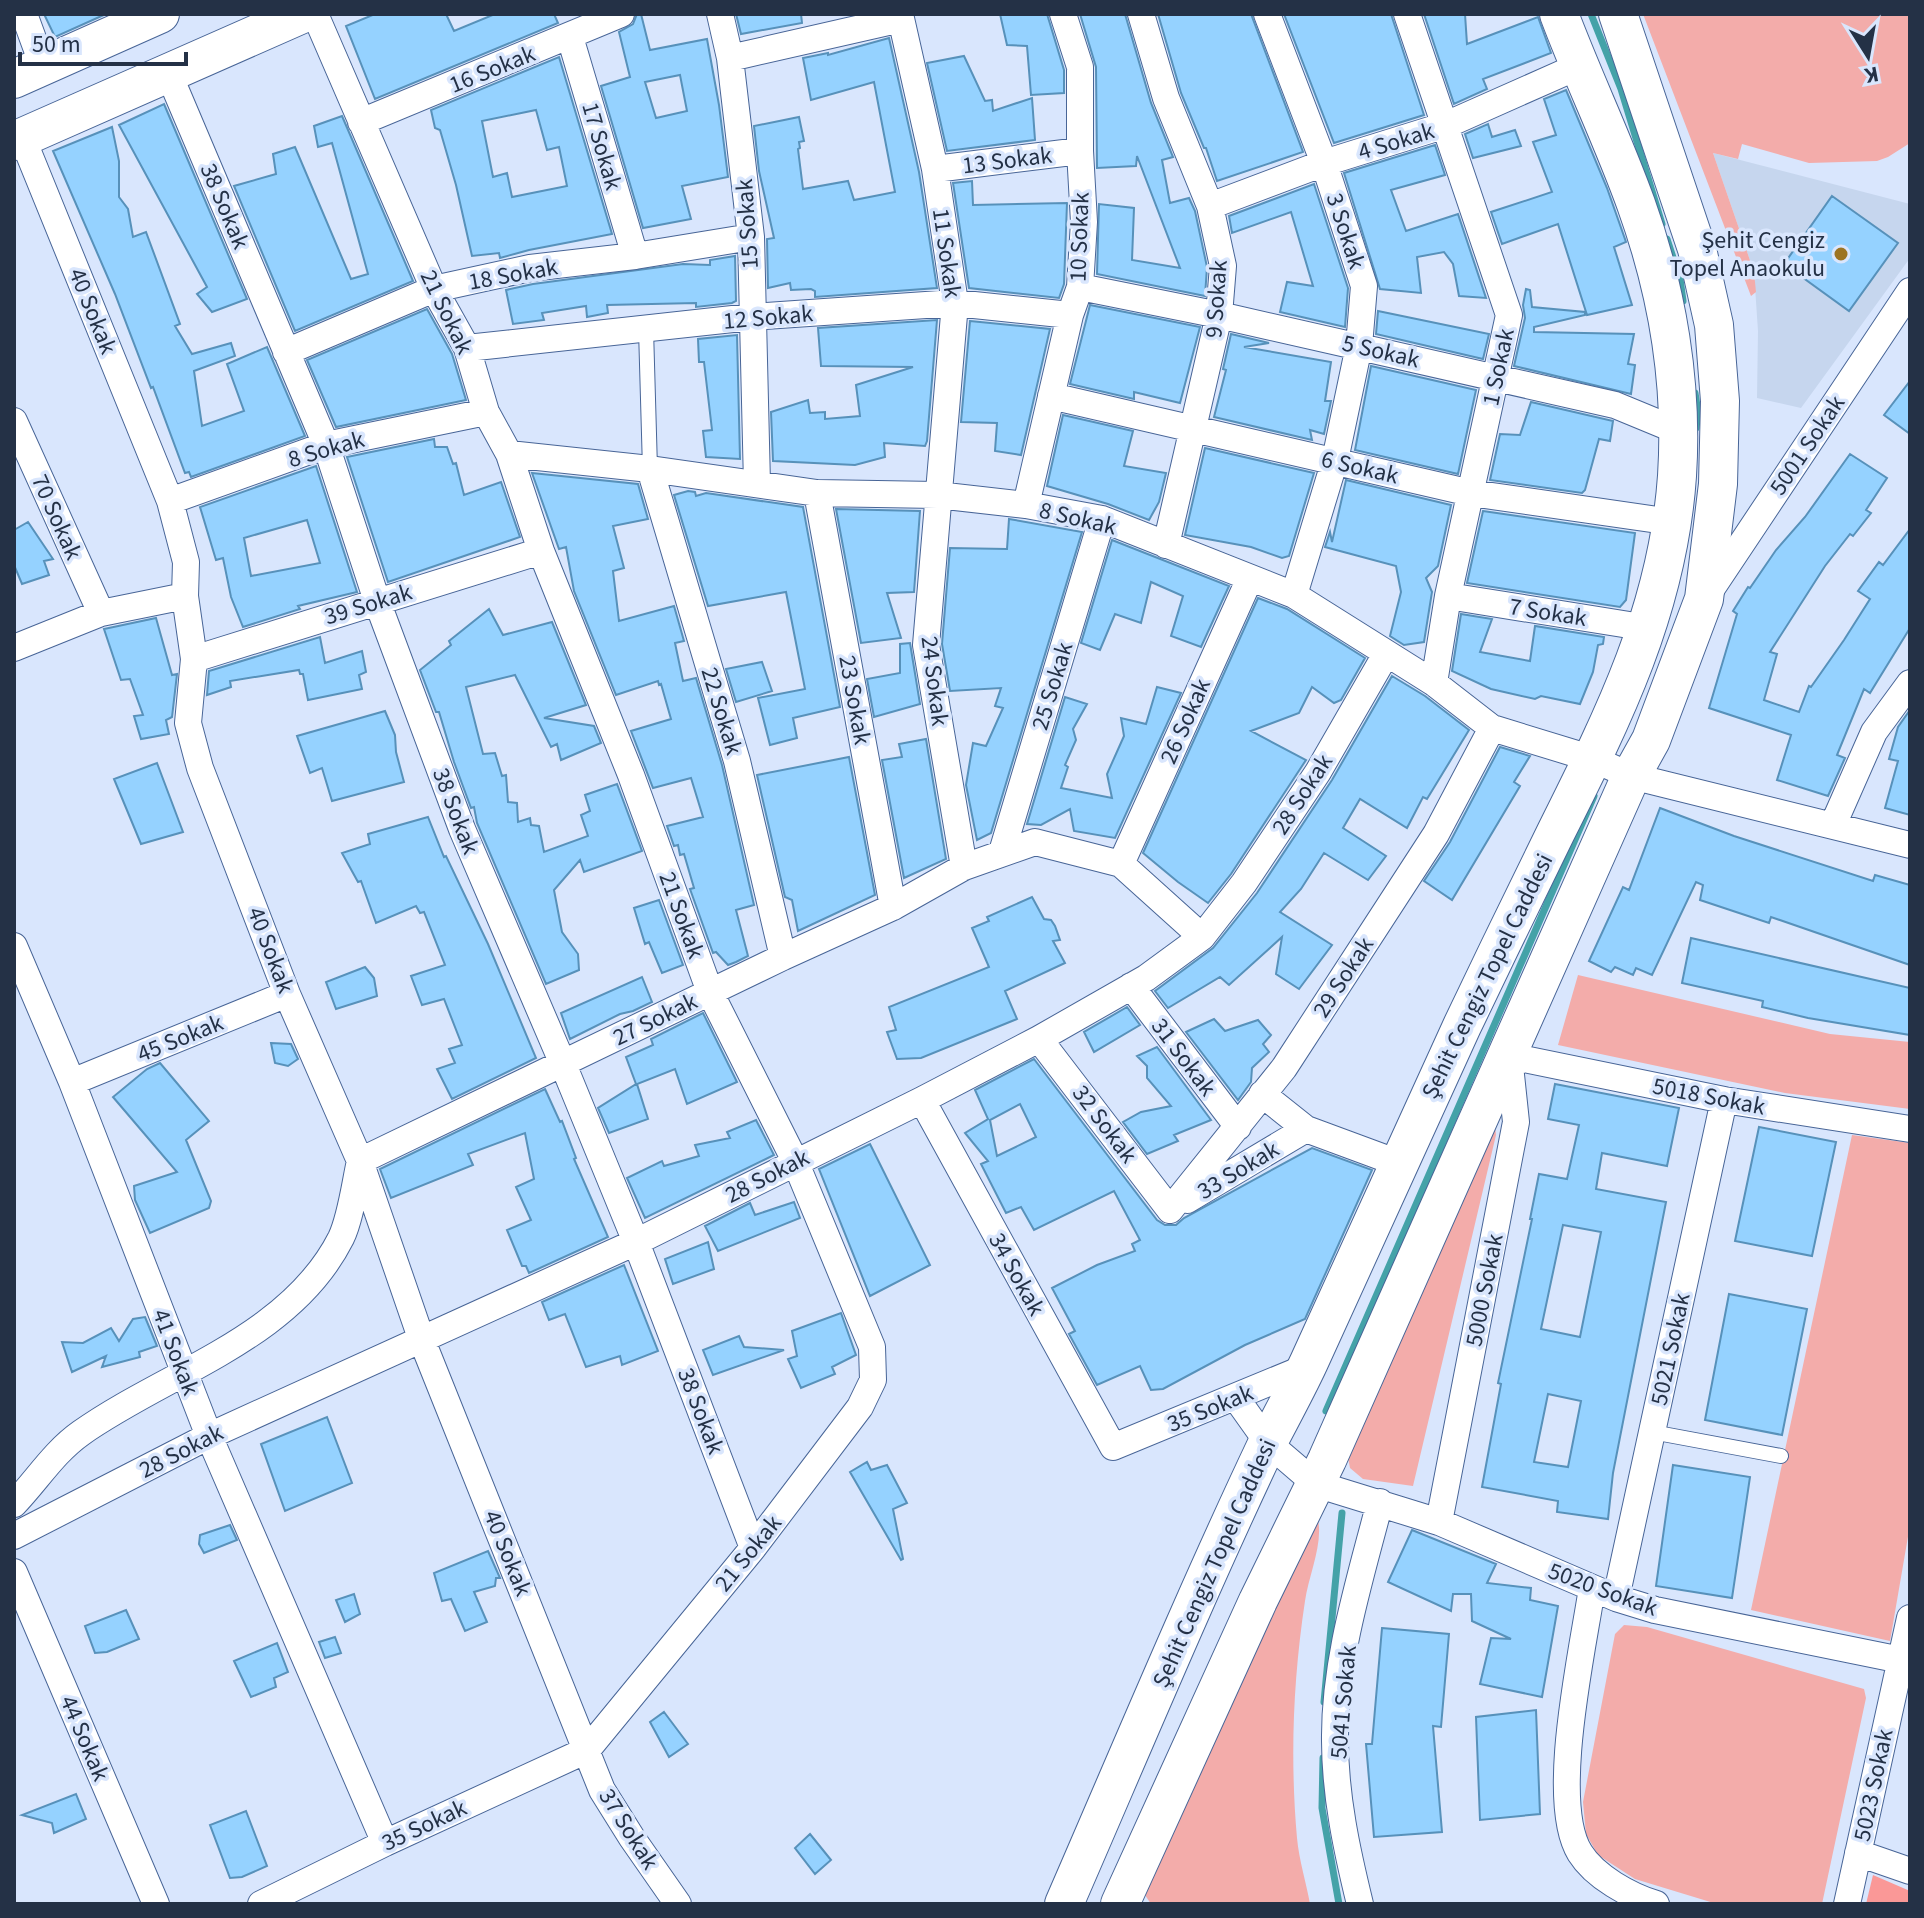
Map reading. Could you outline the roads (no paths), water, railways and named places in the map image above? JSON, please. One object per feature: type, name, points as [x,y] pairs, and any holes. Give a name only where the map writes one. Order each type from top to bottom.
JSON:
[{"type":"main road","points":[[28,72],[160,14]]},
{"type":"main road","points":[[18,139],[302,14]]},
{"type":"main road","name":"Şehit Cengiz Topel Caddesi","points":[[1064,1904],[1268,1443],[1307,1367],[1497,951],[1593,759],[1648,628],[1664,573],[1672,522],[1678,431],[1671,331],[1654,258],[1636,201],[1559,14]]},
{"type":"main road","name":"Şehit Cengiz Topel Caddesi","points":[[1120,1904],[1258,1601],[1316,1484],[1631,776],[1651,740],[1704,599],[1718,484],[1720,401],[1714,325],[1697,249],[1618,14]]},
{"type":"street","points":[[24,14],[28,72]]},
{"type":"street","name":"21 Sokak","points":[[315,14],[434,289],[467,348],[486,412],[509,454],[541,551],[631,775],[710,992],[795,1161],[872,1347],[873,1380],[860,1407],[753,1548],[587,1750]]},
{"type":"street","name":"16 Sokak","points":[[361,122],[621,14]]},
{"type":"street","name":"15 Sokak","points":[[720,14],[730,58],[751,237],[757,484]]},
{"type":"street","name":"10 Sokak","points":[[1026,505],[1070,315],[1080,287],[1084,222],[1080,67],[1063,14]]},
{"type":"street","name":"9 Sokak","points":[[1141,14],[1166,98],[1210,206],[1223,266],[1219,315],[1166,545]]},
{"type":"street","name":"3 Sokak","points":[[1267,14],[1324,163],[1364,286],[1359,346],[1335,460],[1294,595]]},
{"type":"street","name":"1 Sokak","points":[[1407,14],[1509,315],[1448,596],[1434,683]]},
{"type":"street","points":[[730,58],[901,16]]},
{"type":"street","name":"11 Sokak","points":[[901,16],[935,169],[955,303],[937,495]]},
{"type":"street","name":"17 Sokak","points":[[570,37],[635,256]]},
{"type":"street","name":"4 Sokak","points":[[1210,206],[1324,163],[1446,125],[1579,66]]},
{"type":"street","name":"38 Sokak","points":[[168,72],[326,445],[377,601],[462,829],[636,1242],[753,1548]]},
{"type":"street","name":"40 Sokak","points":[[18,139],[170,501],[186,562],[185,596],[194,659],[188,723],[200,768],[287,994],[360,1161],[421,1338],[587,1750]]},
{"type":"street","name":"13 Sokak","points":[[935,169],[1080,151]]},
{"type":"street","name":"18 Sokak","points":[[286,352],[434,289],[530,268],[635,256],[751,237]]},
{"type":"street","name":"5 Sokak","points":[[1080,287],[1219,315],[1615,405],[1678,431]]},
{"type":"street","name":"5001 Sokak","points":[[1704,599],[1910,291]]},
{"type":"street","name":"12 Sokak","points":[[467,348],[751,317],[955,303],[1070,315]]},
{"type":"street","name":"6 Sokak","points":[[1051,396],[1471,493],[1672,522]]},
{"type":"street","name":"8 Sokak","points":[[170,501],[326,445],[486,412]]},
{"type":"street","name":"70 Sokak","points":[[14,421],[101,613]]},
{"type":"street","name":"8 Sokak","points":[[509,454],[650,469],[817,493],[937,495],[1026,505],[1102,519],[1294,595],[1434,683],[1492,728],[1593,759],[1631,776],[1910,845]]},
{"type":"street","name":"22 Sokak","points":[[650,469],[737,761],[783,957]]},
{"type":"street","name":"23 Sokak","points":[[817,493],[893,907]]},
{"type":"street","name":"24 Sokak","points":[[937,495],[926,645],[964,867]]},
{"type":"street","name":"25 Sokak","points":[[1002,852],[1102,519]]},
{"type":"street","name":"39 Sokak","points":[[194,659],[541,551]]},
{"type":"street","name":"26 Sokak","points":[[1121,864],[1250,578]]},
{"type":"street","points":[[14,648],[101,613],[185,596]]},
{"type":"street","name":"7 Sokak","points":[[1448,596],[1648,628]]},
{"type":"street","name":"28 Sokak","points":[[14,1536],[209,1436],[636,1242],[922,1100],[1039,1039],[1131,986],[1202,937],[1244,883],[1318,772],[1386,654]]},
{"type":"street","points":[[1833,825],[1874,732],[1910,683]]},
{"type":"street","name":"29 Sokak","points":[[1170,1210],[1284,1068],[1436,834],[1492,728]]},
{"type":"street","name":"27 Sokak","points":[[360,1161],[893,907],[964,867],[1035,842],[1121,864],[1202,937]]},
{"type":"street","name":"41 Sokak","points":[[14,946],[72,1082],[209,1436],[385,1843]]},
{"type":"street","name":"31 Sokak","points":[[1131,986],[1238,1127]]},
{"type":"street","name":"45 Sokak","points":[[72,1082],[287,994]]},
{"type":"street","name":"32 Sokak","points":[[1039,1039],[1170,1210]]},
{"type":"street","name":"5018 Sokak","points":[[1509,1056],[1724,1100],[1910,1129]]},
{"type":"street","name":"5000 Sokak","points":[[1439,1522],[1516,1122],[1509,1056]]},
{"type":"street","points":[[1262,1094],[1306,1129],[1398,1163]]},
{"type":"street","name":"34 Sokak","points":[[922,1100],[1113,1447]]},
{"type":"street","name":"5021 Sokak","points":[[1655,1904],[1641,1899],[1593,1868],[1580,1854],[1571,1833],[1566,1807],[1569,1731],[1604,1593],[1652,1432],[1724,1100]]},
{"type":"street","name":"33 Sokak","points":[[1170,1210],[1306,1129]]},
{"type":"street","points":[[14,1504],[57,1453],[80,1434],[222,1354],[304,1292],[341,1236],[360,1161]]},
{"type":"street","name":"35 Sokak","points":[[1113,1447],[1307,1367]]},
{"type":"street","points":[[1236,1398],[1268,1443],[1316,1484]]},
{"type":"street","name":"5020 Sokak","points":[[1316,1484],[1439,1522],[1604,1593],[1655,1610],[1901,1660]]},
{"type":"street","name":"5041 Sokak","points":[[1360,1904],[1339,1802],[1335,1741],[1341,1671],[1380,1502]]},
{"type":"street","name":"44 Sokak","points":[[14,1572],[156,1904]]},
{"type":"street","name":"5023 Sokak","points":[[1847,1904],[1910,1618]]},
{"type":"street","name":"35 Sokak","points":[[261,1904],[587,1750]]},
{"type":"street","name":"37 Sokak","points":[[587,1750],[602,1790],[678,1904]]},
{"type":"street","points":[[1858,1853],[1910,1871]]},
{"type":"lane","points":[[646,329],[650,469]]},
{"type":"lane","points":[[1652,1432],[1781,1456]]},
{"type":"waterway","points":[[1591,14],[1621,89],[1662,224]]},
{"type":"waterway","points":[[1667,239],[1680,279],[1683,301]]},
{"type":"waterway","points":[[1695,393],[1698,412],[1696,428]]},
{"type":"waterway","points":[[1326,1411],[1594,796]]},
{"type":"waterway","points":[[1324,1702],[1342,1513]]},
{"type":"waterway","points":[[1323,1758],[1322,1808],[1339,1904]]},
{"type":"place","name":"Şehit Cengiz Topel Anaokulu","points":[[1841,254]]}]
